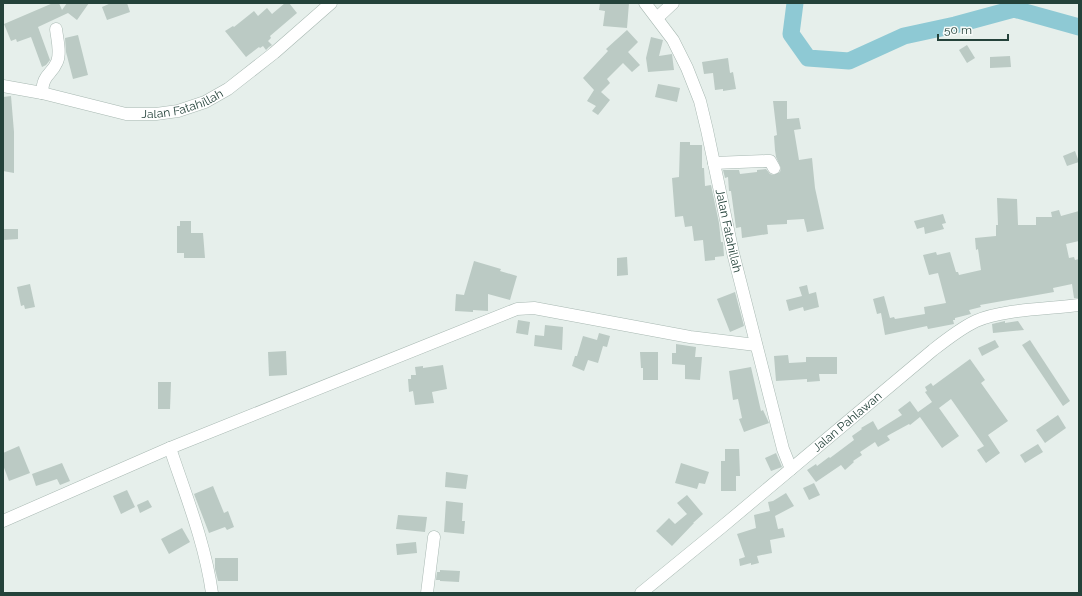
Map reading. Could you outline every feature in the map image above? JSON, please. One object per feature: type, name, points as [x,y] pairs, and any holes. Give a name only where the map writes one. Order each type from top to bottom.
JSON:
[{"type":"street","name":"Jalan Fatahillah","points":[[3,86],[42,93],[126,114],[167,113],[193,107],[228,89],[274,53],[331,3]]},
{"type":"street","name":"Jalan Fatahillah","points":[[645,3],[673,40],[688,68],[700,101],[733,253],[779,434],[791,469]]},
{"type":"street","points":[[657,18],[673,3]]},
{"type":"street","points":[[42,93],[44,79],[58,62],[59,57],[56,30]]},
{"type":"street","points":[[714,164],[766,161],[770,162],[774,168]]},
{"type":"street","name":"Jalan Pahlawan","points":[[641,593],[933,350],[963,328],[976,321],[996,314],[1079,305]]},
{"type":"street","points":[[3,521],[170,448],[517,309],[534,308],[690,337],[756,345]]},
{"type":"street","points":[[170,448],[208,566],[212,593]]},
{"type":"street","points":[[427,593],[434,537]]},
{"type":"building","points":[[53,3],[59,3],[62,10],[67,3],[89,3],[77,20],[68,13],[38,27],[50,60],[42,67],[31,37],[17,42],[16,39],[11,41],[4,24]]},
{"type":"building","points":[[111,3],[127,3],[130,12],[107,20],[102,7]]},
{"type":"building","points":[[285,3],[289,3],[297,13],[270,36],[271,38],[268,41],[272,45],[266,50],[263,46],[260,48],[259,47],[246,57],[225,31],[233,26],[234,27],[254,11],[258,16],[267,8],[272,14]]},
{"type":"building","points":[[600,3],[629,3],[627,28],[603,26],[605,11],[599,10]]},
{"type":"building","points":[[627,30],[638,42],[628,52],[640,65],[632,72],[623,63],[607,79],[610,83],[601,92],[610,100],[598,115],[592,111],[596,106],[587,101],[594,90],[583,78],[608,51],[606,49]]},
{"type":"building","points":[[78,35],[88,75],[73,79],[66,52],[65,38]]},
{"type":"building","points":[[651,37],[663,40],[659,56],[672,54],[674,70],[648,72],[646,58]]},
{"type":"building","points":[[967,45],[975,58],[967,63],[959,50]]},
{"type":"building","points":[[1010,56],[1011,67],[990,68],[990,57]]},
{"type":"building","points":[[728,58],[730,73],[733,72],[736,89],[723,91],[723,89],[715,90],[713,73],[704,74],[702,62]]},
{"type":"building","points":[[658,84],[680,88],[677,102],[655,97]]},
{"type":"building","points":[[11,96],[14,132],[14,173],[3,171],[3,97]]},
{"type":"building","points":[[773,101],[787,101],[787,119],[799,118],[801,129],[794,130],[799,160],[812,158],[815,188],[824,229],[807,232],[804,219],[787,220],[787,224],[767,225],[768,234],[742,238],[741,227],[736,228],[728,177],[725,178],[723,170],[739,170],[740,174],[757,172],[757,170],[766,169],[770,174],[774,175],[780,172],[781,168],[776,157],[775,150],[774,136],[777,135]]},
{"type":"building","points":[[680,142],[690,142],[690,145],[702,145],[702,168],[704,168],[705,186],[711,185],[719,223],[721,242],[723,242],[724,256],[715,257],[715,260],[705,261],[703,240],[694,241],[692,226],[685,227],[683,216],[675,217],[672,178],[679,177]]},
{"type":"building","points":[[1075,151],[1079,162],[1067,166],[1063,156]]},
{"type":"building","points":[[997,198],[1017,199],[1018,225],[1036,225],[1036,217],[1052,217],[1051,212],[1059,210],[1061,216],[1079,211],[1079,241],[1066,244],[1069,258],[1074,257],[1075,260],[1079,259],[1079,298],[1074,298],[1072,284],[1053,288],[1054,292],[980,305],[981,307],[969,310],[971,314],[955,318],[955,320],[953,320],[954,324],[928,329],[927,326],[885,335],[881,313],[877,314],[873,299],[884,296],[890,318],[894,317],[895,319],[925,314],[924,307],[946,303],[938,273],[929,275],[923,255],[936,252],[937,255],[950,252],[956,272],[958,272],[959,275],[981,270],[978,249],[976,250],[975,238],[996,236],[996,225],[998,225]]},
{"type":"building","points":[[943,214],[946,223],[942,224],[944,229],[925,234],[924,227],[917,229],[914,221]]},
{"type":"building","points":[[180,221],[191,221],[191,233],[203,233],[205,258],[184,258],[184,253],[177,253],[177,226],[180,226]]},
{"type":"building","points":[[3,229],[18,229],[18,239],[3,240]]},
{"type":"building","points":[[627,257],[628,275],[617,276],[617,258]]},
{"type":"building","points":[[474,261],[501,269],[500,271],[517,276],[510,300],[488,294],[488,311],[455,311],[456,294],[464,295]]},
{"type":"building","points":[[30,284],[35,307],[25,309],[24,305],[21,306],[17,287]]},
{"type":"building","points":[[807,285],[809,294],[816,292],[819,307],[804,311],[803,307],[789,311],[786,300],[802,296],[799,287]]},
{"type":"building","points":[[735,292],[744,326],[730,332],[717,299]]},
{"type":"building","points":[[518,320],[530,322],[528,335],[516,333]]},
{"type":"building","points":[[1005,321],[1005,323],[1018,321],[1024,330],[993,333],[992,324]]},
{"type":"building","points":[[545,325],[563,327],[562,350],[534,346],[535,335],[544,336]]},
{"type":"building","points":[[599,333],[610,336],[607,347],[603,346],[598,363],[588,360],[584,371],[572,366],[575,356],[577,356],[583,336],[597,340]]},
{"type":"building","points":[[995,340],[999,347],[982,356],[978,348]]},
{"type":"building","points":[[1030,340],[1070,401],[1063,406],[1022,345]]},
{"type":"building","points":[[676,344],[696,347],[695,357],[702,357],[700,380],[685,379],[685,365],[672,364],[672,353],[676,353]]},
{"type":"building","points":[[286,351],[287,375],[269,376],[268,352]]},
{"type":"building","points":[[640,352],[658,352],[658,380],[643,380],[643,368],[641,368]]},
{"type":"building","points":[[788,355],[789,363],[806,362],[806,357],[837,357],[837,374],[819,374],[820,381],[807,382],[807,379],[776,381],[774,356]]},
{"type":"building","points":[[970,359],[985,380],[981,383],[1008,421],[988,435],[1000,453],[986,463],[977,450],[984,446],[951,399],[939,408],[959,436],[942,448],[920,417],[910,425],[909,424],[887,436],[890,440],[878,447],[875,442],[860,452],[862,455],[853,461],[854,462],[845,470],[841,465],[816,482],[807,470],[816,464],[817,466],[829,457],[830,458],[854,440],[852,436],[862,429],[861,428],[873,421],[878,430],[902,415],[898,410],[910,401],[918,412],[932,402],[925,392],[927,391],[925,387],[931,383],[933,386]]},
{"type":"building","points":[[443,365],[447,389],[432,392],[434,403],[415,405],[413,391],[409,392],[408,379],[411,379],[411,375],[416,375],[415,367],[423,366],[423,368]]},
{"type":"building","points":[[751,367],[761,411],[763,410],[769,423],[744,432],[739,419],[742,418],[738,399],[733,400],[729,371]]},
{"type":"building","points":[[158,382],[171,382],[170,409],[158,409]]},
{"type":"building","points":[[1058,415],[1066,428],[1045,443],[1036,430]]},
{"type":"building","points":[[1038,444],[1043,452],[1025,463],[1020,455]]},
{"type":"building","points":[[19,446],[30,473],[9,481],[3,465],[3,453]]},
{"type":"building","points":[[725,449],[739,449],[740,476],[736,476],[736,491],[721,491],[721,461],[725,461]]},
{"type":"building","points":[[776,453],[782,467],[771,471],[765,458]]},
{"type":"building","points":[[62,463],[70,481],[60,485],[57,479],[36,486],[32,474]]},
{"type":"building","points":[[681,463],[709,472],[705,484],[699,483],[697,489],[675,483]]},
{"type":"building","points":[[446,472],[468,475],[466,489],[445,487]]},
{"type":"building","points":[[814,483],[820,495],[809,500],[803,488]]},
{"type":"building","points":[[213,486],[224,513],[228,511],[234,527],[227,530],[225,527],[209,533],[194,494]]},
{"type":"building","points":[[127,490],[135,507],[121,514],[113,496]]},
{"type":"building","points":[[786,493],[794,506],[775,516],[778,529],[783,528],[785,537],[770,540],[772,553],[757,556],[759,563],[751,565],[751,563],[740,566],[739,559],[745,557],[737,534],[756,528],[754,515],[770,511],[768,502],[773,501]]},
{"type":"building","points":[[687,495],[703,514],[672,546],[656,531],[669,518],[675,524],[687,514],[677,503]]},
{"type":"building","points":[[148,500],[152,507],[140,513],[137,505]]},
{"type":"building","points":[[446,501],[463,503],[462,521],[465,521],[464,534],[444,532]]},
{"type":"building","points":[[398,515],[427,517],[425,532],[396,529]]},
{"type":"building","points":[[182,528],[190,542],[169,554],[161,539]]},
{"type":"building","points":[[416,542],[417,553],[397,555],[396,544]]},
{"type":"building","points":[[215,558],[238,558],[238,581],[218,581],[215,569]]},
{"type":"building","points":[[440,570],[460,571],[459,582],[436,580],[437,572],[440,572]]},
{"type":"waterway","points":[[795,3],[791,34],[808,58],[849,61],[904,36],[955,25],[1014,9],[1079,27]]}]
